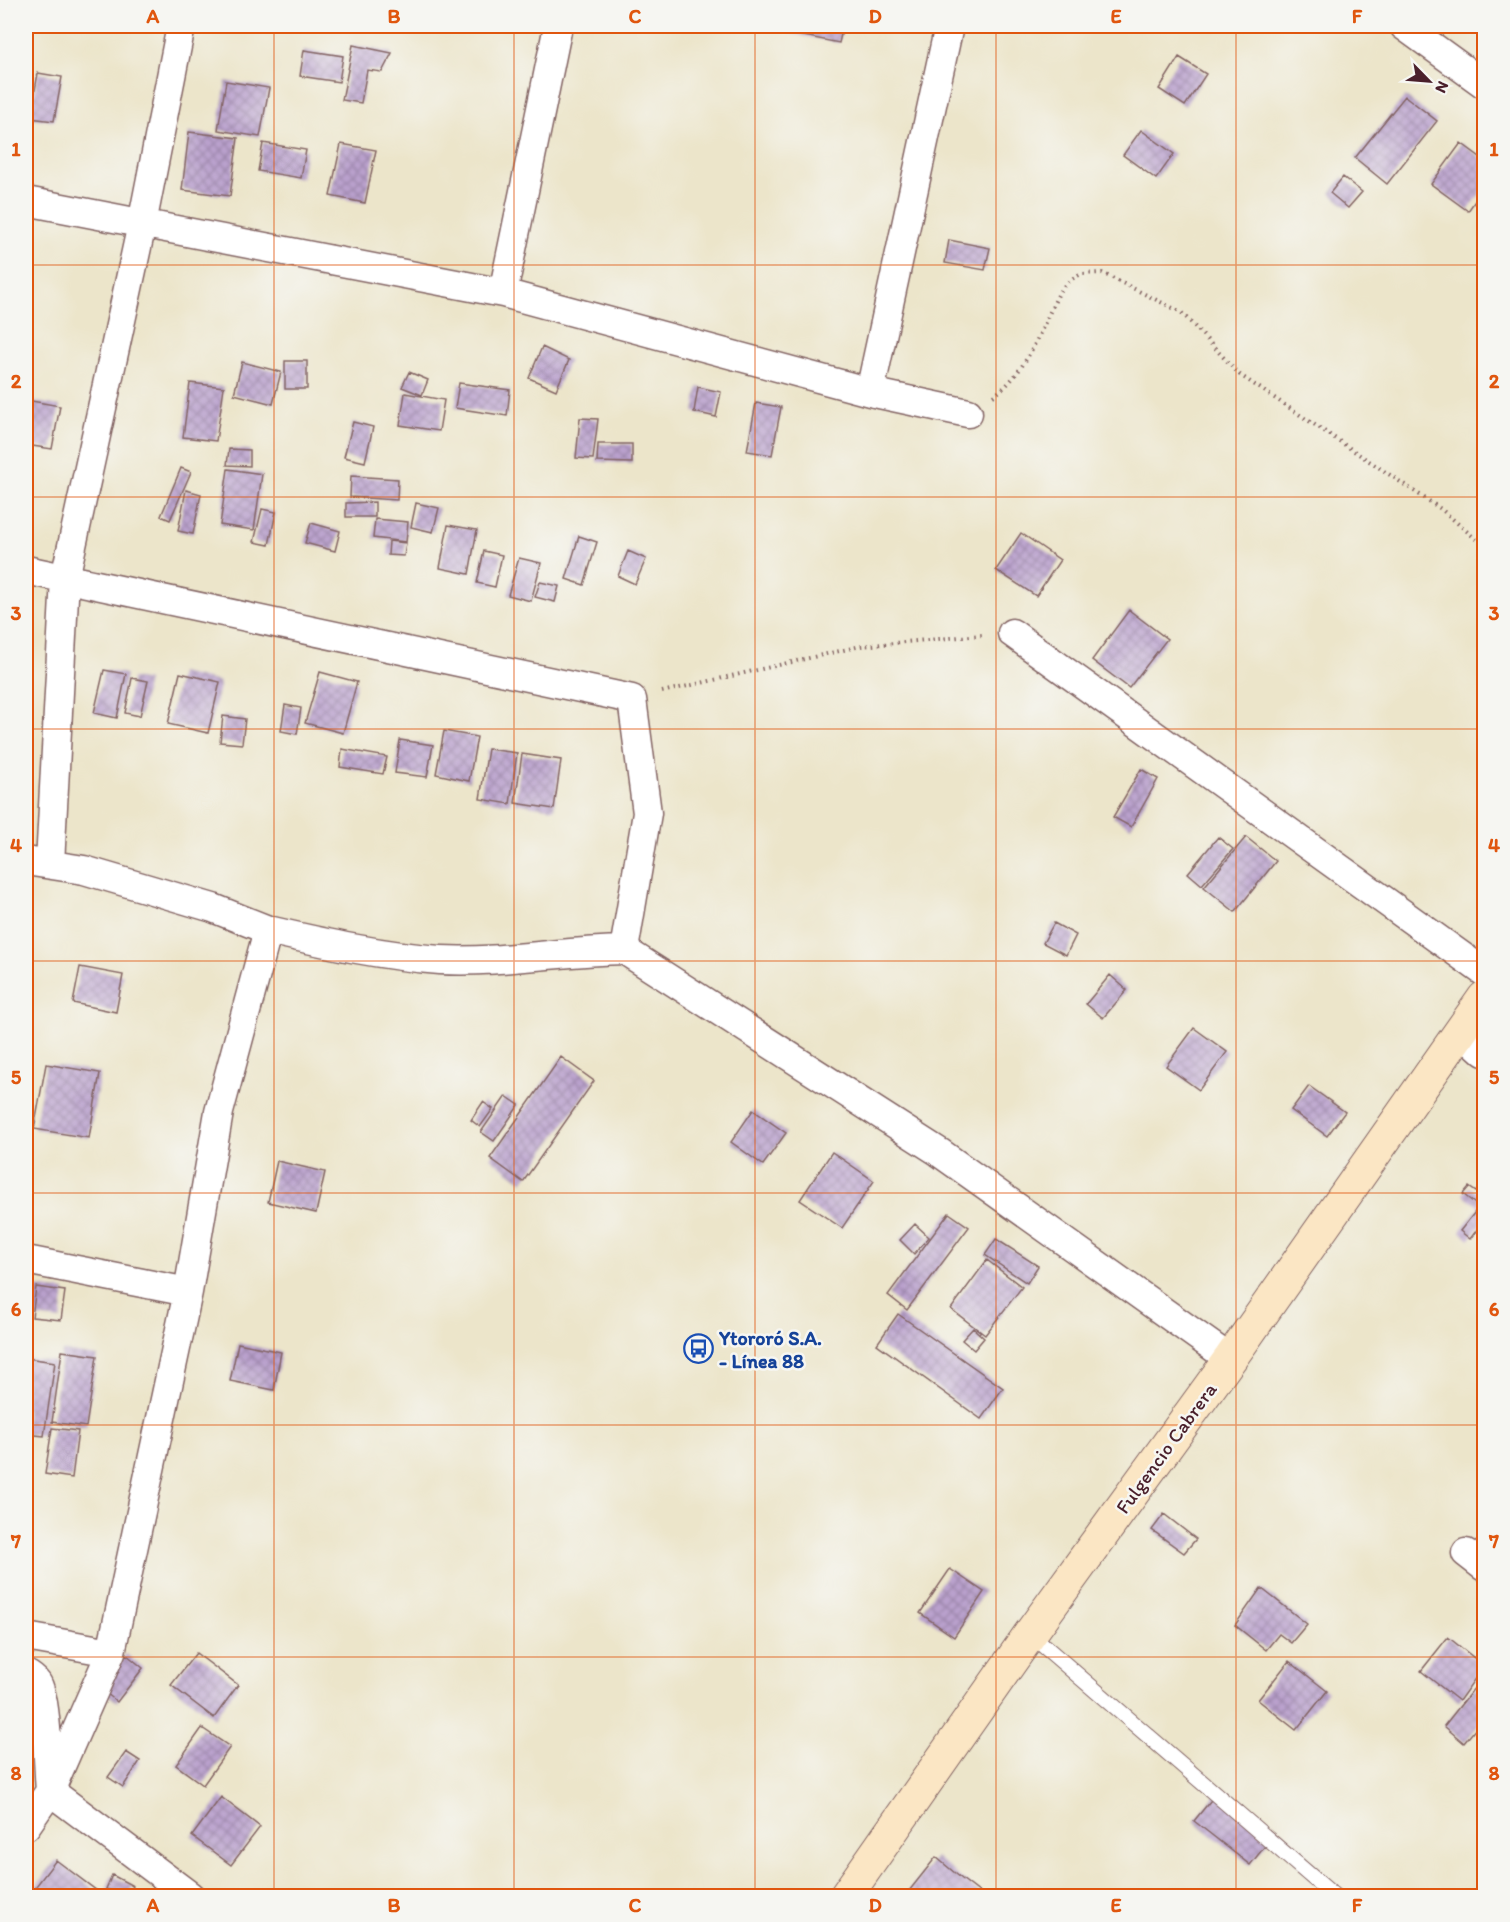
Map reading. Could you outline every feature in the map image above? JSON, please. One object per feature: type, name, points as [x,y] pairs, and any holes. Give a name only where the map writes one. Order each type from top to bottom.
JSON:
[{"type":"main road","name":"Fulgencio Cabrera","points":[[846,1896],[1030,1634],[1230,1359],[1473,1042],[1485,998]]},
{"type":"street","points":[[181,26],[65,578],[38,863],[84,870],[202,904],[268,930],[330,944],[441,960],[624,950],[939,1152],[1230,1359]]},
{"type":"street","points":[[503,293],[558,26]]},
{"type":"street","points":[[870,392],[949,26]]},
{"type":"street","points":[[1404,26],[1485,84]]},
{"type":"street","points":[[26,201],[503,293],[870,392],[968,413]]},
{"type":"street","points":[[26,570],[632,699],[647,813],[624,950]]},
{"type":"street","points":[[1012,633],[1485,972]]},
{"type":"street","points":[[26,1826],[50,1791],[111,1652],[188,1293],[219,1112],[268,930]]},
{"type":"street","points":[[26,1260],[188,1293]]},
{"type":"street","points":[[26,1637],[111,1652]]},
{"type":"street","points":[[26,1674],[38,1684],[45,1706],[44,1732],[50,1791],[189,1896]]},
{"type":"lane","points":[[1030,1634],[1334,1896]]},
{"type":"path","points":[[968,413],[1004,389],[1026,358],[1061,289],[1082,274],[1102,273],[1181,312],[1240,375],[1441,509],[1485,546]]},
{"type":"path","points":[[632,699],[861,646],[1012,633]]},
{"type":"building","points":[[789,26],[843,26],[839,43],[788,33]]},
{"type":"building","points":[[353,45],[392,53],[382,72],[367,70],[361,103],[342,100]]},
{"type":"building","points":[[304,50],[343,56],[339,82],[300,76]]},
{"type":"building","points":[[1179,57],[1206,74],[1185,106],[1159,89]]},
{"type":"building","points":[[38,73],[62,77],[54,121],[30,118]]},
{"type":"building","points":[[226,81],[269,88],[260,137],[218,130]]},
{"type":"building","points":[[1405,96],[1437,121],[1387,184],[1355,158]]},
{"type":"building","points":[[1141,130],[1174,154],[1156,179],[1123,155]]},
{"type":"building","points":[[189,132],[238,138],[230,196],[182,190]]},
{"type":"building","points":[[263,143],[306,150],[301,178],[258,171]]},
{"type":"building","points":[[1461,143],[1484,160],[1484,188],[1468,211],[1431,184]]},
{"type":"building","points":[[341,144],[376,150],[365,203],[330,196]]},
{"type":"building","points":[[1343,177],[1362,192],[1348,208],[1330,193]]},
{"type":"building","points":[[949,240],[990,248],[985,270],[945,263]]},
{"type":"building","points":[[542,347],[569,360],[556,390],[529,378]]},
{"type":"building","points":[[285,361],[307,361],[307,389],[285,389]]},
{"type":"building","points":[[242,362],[281,372],[273,404],[234,394]]},
{"type":"building","points":[[409,372],[428,380],[422,395],[402,387]]},
{"type":"building","points":[[190,383],[224,387],[216,441],[183,437]]},
{"type":"building","points":[[459,383],[510,390],[507,416],[455,408]]},
{"type":"building","points":[[698,387],[721,392],[716,417],[694,412]]},
{"type":"building","points":[[405,393],[444,400],[439,431],[400,425]]},
{"type":"building","points":[[26,400],[60,406],[52,449],[26,445]]},
{"type":"building","points":[[756,403],[781,407],[772,455],[747,451]]},
{"type":"building","points":[[580,418],[598,419],[593,459],[576,458]]},
{"type":"building","points":[[353,422],[373,427],[365,462],[344,457]]},
{"type":"building","points":[[598,444],[632,444],[632,463],[597,462]]},
{"type":"building","points":[[229,449],[250,450],[250,466],[227,465]]},
{"type":"building","points":[[181,468],[191,472],[170,520],[161,516]]},
{"type":"building","points":[[228,469],[262,474],[254,530],[220,525]]},
{"type":"building","points":[[351,476],[398,479],[397,500],[350,497]]},
{"type":"building","points":[[186,490],[201,494],[193,534],[178,531]]},
{"type":"building","points":[[375,502],[375,517],[346,517],[346,503]]},
{"type":"building","points":[[416,503],[439,508],[433,532],[411,527]]},
{"type":"building","points":[[262,509],[276,512],[269,545],[254,542]]},
{"type":"building","points":[[375,519],[408,522],[406,542],[373,538]]},
{"type":"building","points":[[311,523],[340,531],[335,551],[305,543]]},
{"type":"building","points":[[448,525],[477,530],[469,574],[440,568]]},
{"type":"building","points":[[1021,533],[1060,560],[1036,596],[996,570]]},
{"type":"building","points":[[579,536],[597,542],[584,585],[566,579]]},
{"type":"building","points":[[389,541],[406,543],[404,556],[388,555]]},
{"type":"building","points":[[484,551],[502,555],[495,587],[477,583]]},
{"type":"building","points":[[628,551],[646,559],[635,584],[618,576]]},
{"type":"building","points":[[519,558],[541,563],[531,601],[508,595]]},
{"type":"building","points":[[540,582],[559,586],[555,602],[535,597]]},
{"type":"building","points":[[1129,610],[1167,639],[1129,688],[1092,660]]},
{"type":"building","points":[[104,670],[126,674],[117,718],[94,713]]},
{"type":"building","points":[[320,672],[357,682],[343,733],[305,723]]},
{"type":"building","points":[[180,673],[220,682],[208,733],[168,724]]},
{"type":"building","points":[[132,678],[148,681],[140,716],[125,713]]},
{"type":"building","points":[[285,705],[301,708],[297,734],[281,731]]},
{"type":"building","points":[[223,716],[245,719],[242,744],[220,742]]},
{"type":"building","points":[[444,731],[477,737],[469,781],[436,774]]},
{"type":"building","points":[[400,740],[433,745],[427,777],[395,773]]},
{"type":"building","points":[[342,749],[387,757],[383,774],[340,767]]},
{"type":"building","points":[[488,749],[517,753],[510,804],[480,799]]},
{"type":"building","points":[[522,754],[561,760],[554,809],[515,803]]},
{"type":"building","points":[[1141,769],[1158,779],[1131,827],[1113,817]]},
{"type":"building","points":[[1218,837],[1233,849],[1202,885],[1188,873]]},
{"type":"building","points":[[1246,837],[1276,861],[1235,912],[1204,887]]},
{"type":"building","points":[[1054,923],[1076,935],[1066,955],[1043,943]]},
{"type":"building","points":[[80,967],[123,975],[116,1012],[73,1003]]},
{"type":"building","points":[[1110,975],[1127,990],[1103,1018],[1086,1004]]},
{"type":"building","points":[[1194,1028],[1227,1052],[1199,1090],[1166,1066]]},
{"type":"building","points":[[561,1057],[594,1081],[523,1182],[490,1158]]},
{"type":"building","points":[[46,1064],[100,1073],[89,1138],[34,1129]]},
{"type":"building","points":[[1309,1086],[1345,1112],[1327,1136],[1291,1110]]},
{"type":"building","points":[[506,1096],[519,1105],[494,1141],[481,1132]]},
{"type":"building","points":[[483,1102],[493,1109],[480,1127],[471,1120]]},
{"type":"building","points":[[753,1110],[786,1133],[763,1165],[731,1142]]},
{"type":"building","points":[[832,1152],[874,1181],[842,1228],[800,1200]]},
{"type":"building","points":[[277,1161],[325,1172],[316,1213],[268,1202]]},
{"type":"building","points":[[1484,1182],[1484,1231],[1479,1227],[1470,1239],[1460,1231],[1479,1207],[1463,1194],[1469,1187],[1476,1192]]},
{"type":"building","points":[[949,1213],[969,1227],[907,1310],[888,1295]]},
{"type":"building","points":[[915,1224],[929,1237],[914,1254],[900,1240]]},
{"type":"building","points":[[996,1239],[1038,1266],[1027,1283],[985,1255]]},
{"type":"building","points":[[987,1260],[1022,1287],[985,1335],[951,1309]]},
{"type":"building","points":[[36,1287],[65,1291],[61,1320],[32,1317]]},
{"type":"building","points":[[898,1314],[1003,1388],[981,1419],[877,1344]]},
{"type":"building","points":[[973,1328],[984,1338],[974,1350],[962,1340]]},
{"type":"building","points":[[238,1343],[281,1352],[274,1390],[230,1381]]},
{"type":"building","points":[[62,1351],[97,1356],[86,1427],[52,1422]]},
{"type":"building","points":[[26,1358],[55,1362],[44,1436],[26,1434]]},
{"type":"building","points":[[52,1428],[78,1431],[72,1478],[45,1474]]},
{"type":"building","points":[[1164,1514],[1196,1539],[1184,1553],[1152,1530]]},
{"type":"building","points":[[950,1569],[984,1592],[954,1637],[920,1613]]},
{"type":"building","points":[[1261,1588],[1307,1624],[1291,1643],[1279,1634],[1266,1650],[1235,1625]]},
{"type":"building","points":[[1448,1637],[1484,1666],[1459,1701],[1421,1671]]},
{"type":"building","points":[[196,1653],[238,1685],[214,1718],[171,1685]]},
{"type":"building","points":[[126,1654],[143,1668],[117,1702],[100,1688]]},
{"type":"building","points":[[1289,1661],[1327,1691],[1296,1730],[1258,1700]]},
{"type":"building","points":[[1475,1687],[1484,1694],[1484,1725],[1481,1722],[1464,1743],[1444,1726]]},
{"type":"building","points":[[202,1728],[230,1747],[203,1785],[176,1765]]},
{"type":"building","points":[[126,1752],[140,1761],[123,1787],[108,1777]]},
{"type":"building","points":[[1219,1790],[1273,1836],[1250,1865],[1194,1821]]},
{"type":"building","points":[[221,1797],[260,1827],[231,1865],[192,1836]]},
{"type":"building","points":[[936,1857],[962,1879],[984,1896],[905,1896]]},
{"type":"building","points":[[56,1860],[97,1891],[93,1896],[41,1896],[33,1890]]},
{"type":"building","points":[[112,1875],[133,1886],[128,1896],[121,1896],[106,1889]]},
{"type":"place","name":"Ytororó S.A. - Línea 88","points":[[698,1349]]}]
